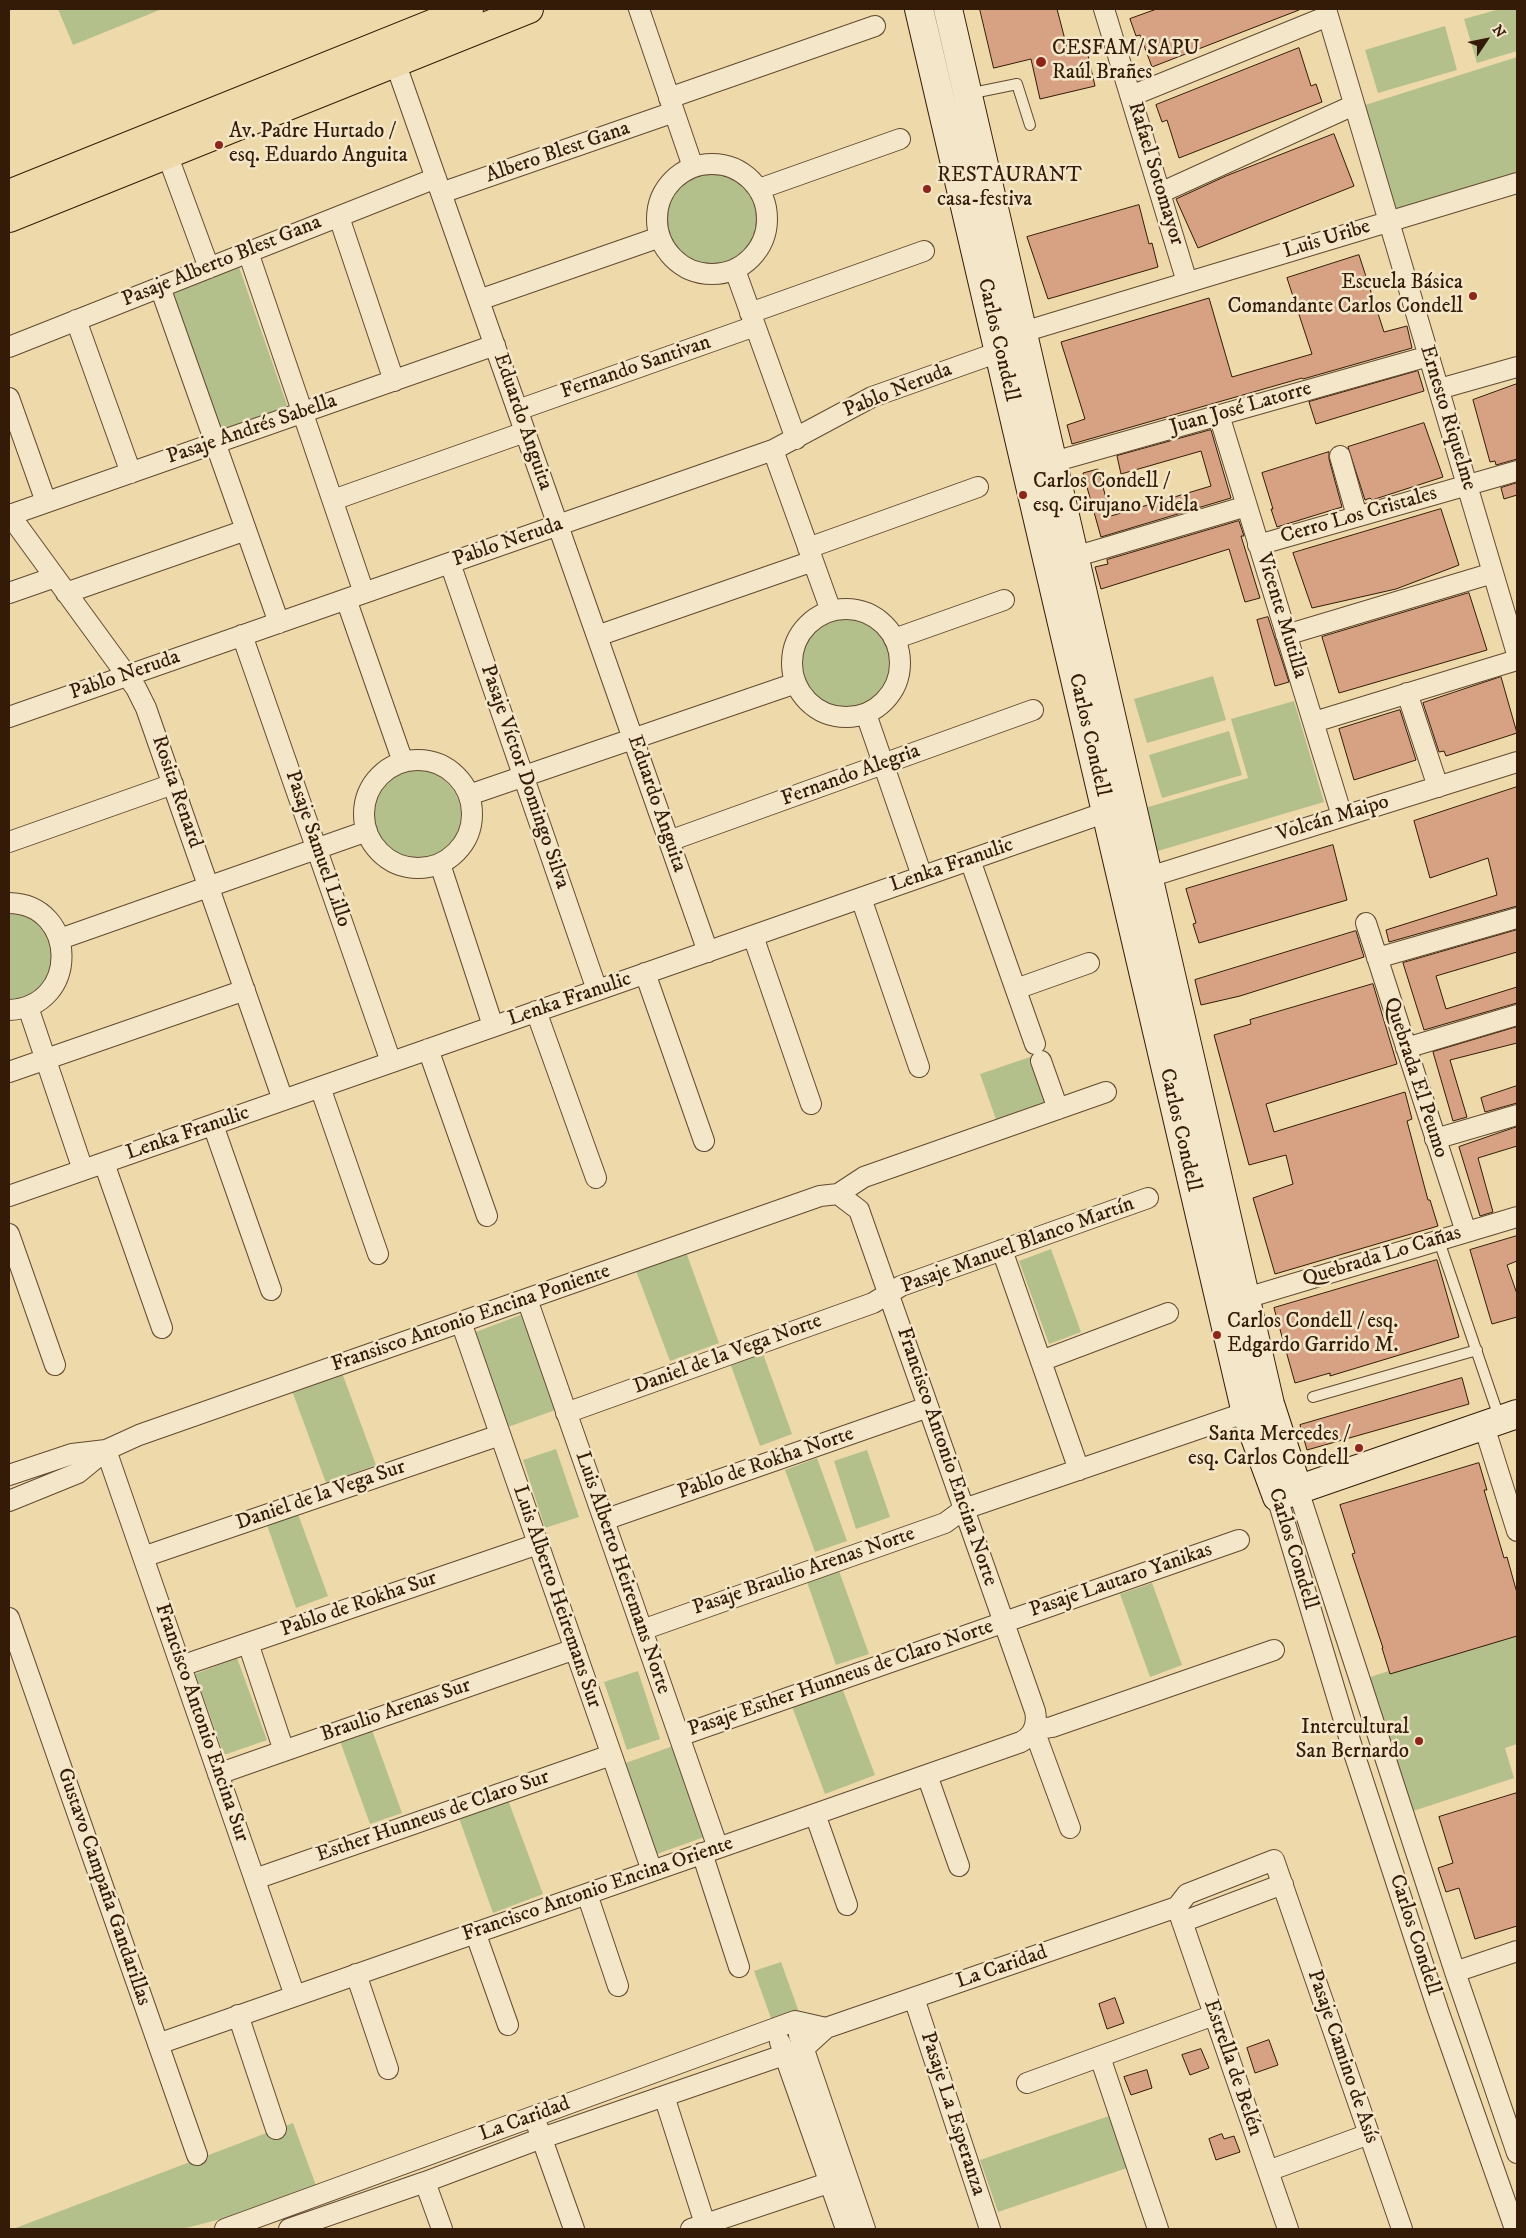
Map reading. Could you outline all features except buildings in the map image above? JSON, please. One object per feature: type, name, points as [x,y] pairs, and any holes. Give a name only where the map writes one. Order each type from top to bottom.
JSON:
[{"type":"main road","points":[[9,194],[469,9]]},
{"type":"main road","points":[[9,218],[529,9]]},
{"type":"street","points":[[639,9],[693,167]]},
{"type":"street","name":"Carlos Condell","points":[[919,9],[1105,812],[1258,1408],[1517,2153]]},
{"type":"street","name":"Carlos Condell","points":[[948,9],[1246,1298],[1258,1408]]},
{"type":"street","name":"Rafael Sotomayor","points":[[1104,9],[1187,282]]},
{"type":"street","points":[[1131,96],[1327,12]]},
{"type":"street","name":"Ernesto Riquelme","points":[[1327,12],[1493,573],[1511,614],[1517,654]]},
{"type":"street","name":"Albero Blest Gana","points":[[439,186],[672,105],[875,26]]},
{"type":"street","name":"Eduardo Anguita","points":[[395,62],[708,952]]},
{"type":"street","points":[[1160,193],[1354,105]]},
{"type":"street","points":[[759,189],[900,138]]},
{"type":"street","points":[[167,154],[208,268]]},
{"type":"street","points":[[714,164],[735,169],[752,181],[759,189],[767,212],[766,235],[754,256],[735,270],[713,275],[690,270],[672,257],[660,237],[657,216],[662,195],[675,178],[693,167],[714,164]]},
{"type":"street","name":"Luis Uribe","points":[[999,352],[1022,332],[1517,183]]},
{"type":"street","name":"Pasaje Alberto Blest Gana","points":[[9,347],[339,217],[439,186]]},
{"type":"street","points":[[339,217],[394,381]]},
{"type":"street","points":[[479,300],[660,237]]},
{"type":"street","name":"Fernando Santivan","points":[[518,410],[753,320],[924,251]]},
{"type":"street","points":[[248,252],[364,593]]},
{"type":"street","points":[[735,270],[796,439]]},
{"type":"street","points":[[160,287],[279,622]]},
{"type":"street","points":[[76,320],[131,473]]},
{"type":"street","name":"Pasaje Andrés Sabella","points":[[9,515],[495,345]]},
{"type":"street","name":"Pablo Neruda","points":[[9,717],[773,450],[872,397],[999,352]]},
{"type":"street","name":"Juan José Latorre","points":[[1053,462],[1429,356]]},
{"type":"street","points":[[1439,389],[1517,367]]},
{"type":"street","points":[[9,398],[46,502]]},
{"type":"street","name":"Vicente Mutilla","points":[[1219,415],[1342,816]]},
{"type":"street","points":[[333,500],[525,432]]},
{"type":"street","points":[[773,450],[830,611]]},
{"type":"street","points":[[1340,456],[1357,516]]},
{"type":"street","name":"Cerro Los Cristales","points":[[1258,544],[1517,471]]},
{"type":"street","points":[[597,636],[978,487]]},
{"type":"street","points":[[1074,557],[1247,506]]},
{"type":"street","name":"Rosita Renard","points":[[9,515],[127,676],[146,708],[283,1100]]},
{"type":"street","points":[[9,593],[60,585],[246,530]]},
{"type":"street","name":"Pasaje Víctor Domingo Silva","points":[[450,563],[597,990]]},
{"type":"street","points":[[1286,635],[1493,573]]},
{"type":"street","points":[[346,599],[403,762]]},
{"type":"street","points":[[894,639],[1004,600]]},
{"type":"street","points":[[846,609],[862,612],[881,622],[894,639],[900,664],[896,683],[887,700],[866,714],[848,717],[830,715],[809,703],[796,683],[792,664],[795,645],[809,624],[819,616],[830,611],[846,609]]},
{"type":"street","name":"Pasaje Samuel Lillo","points":[[242,635],[392,1062]]},
{"type":"street","points":[[1314,722],[1517,660]]},
{"type":"street","points":[[469,795],[796,683]]},
{"type":"street","points":[[1408,693],[1438,786]]},
{"type":"street","name":"Fernando Alegria","points":[[669,842],[1033,710]]},
{"type":"street","points":[[866,714],[922,876]]},
{"type":"street","points":[[416,760],[430,761],[442,766],[454,773],[463,783],[469,795],[472,823],[468,836],[461,848],[452,857],[440,864],[415,868],[390,860],[372,843],[367,831],[365,807],[371,789],[382,774],[403,762],[416,760]]},
{"type":"street","name":"Volcán Maipo","points":[[1149,877],[1517,762]]},
{"type":"street","points":[[9,842],[173,784]]},
{"type":"street","name":"Lenka Franulic","points":[[9,1196],[1131,804]]},
{"type":"street","points":[[60,940],[367,831]]},
{"type":"street","points":[[970,860],[1058,1109]]},
{"type":"street","points":[[440,864],[493,1026]]},
{"type":"street","points":[[861,898],[919,1066]]},
{"type":"street","points":[[9,903],[27,906],[38,912],[55,929],[60,940],[62,958],[59,976],[50,991],[18,1009],[46,1059],[83,1170]]},
{"type":"street","points":[[1377,958],[1517,918]]},
{"type":"street","name":"Quebrada El Peumo","points":[[1366,923],[1466,1232]]},
{"type":"street","points":[[753,936],[811,1104]]},
{"type":"street","points":[[1016,989],[1089,963]]},
{"type":"street","points":[[645,973],[704,1141]]},
{"type":"street","points":[[9,1072],[245,990]]},
{"type":"street","points":[[536,1011],[596,1178]]},
{"type":"street","points":[[1406,1048],[1517,1015]]},
{"type":"street","points":[[428,1049],[487,1216]]},
{"type":"street","points":[[320,1087],[378,1254]]},
{"type":"street","points":[[838,1194],[864,1177],[1106,1092]]},
{"type":"street","points":[[1435,1139],[1517,1115]]},
{"type":"street","points":[[213,1125],[271,1290]]},
{"type":"street","points":[[104,1163],[162,1328]]},
{"type":"street","name":"Francisco Antonio Encina Norte","points":[[838,1194],[859,1210],[1035,1712],[1034,1730],[1070,1828]]},
{"type":"street","name":"Fransisco Antonio Encina Poniente","points":[[9,1501],[78,1473],[106,1450],[138,1435],[820,1196],[838,1194]]},
{"type":"street","name":"Pasaje Manuel Blanco Martín","points":[[888,1294],[901,1286],[1148,1198]]},
{"type":"street","name":"Quebrada Lo Cañas","points":[[1246,1298],[1517,1217]]},
{"type":"street","points":[[9,1234],[55,1365]]},
{"type":"street","points":[[1002,1250],[1078,1470]]},
{"type":"street","name":"Daniel de la Vega Norte","points":[[566,1413],[873,1303],[888,1294]]},
{"type":"street","name":"Luis Alberto Heiremans Norte","points":[[527,1299],[679,1736],[739,1967]]},
{"type":"street","points":[[1041,1361],[1168,1314]]},
{"type":"street","name":"Luis Alberto Heiremans Sur","points":[[461,1322],[652,1871]]},
{"type":"street","name":"Pablo de Rokha Norte","points":[[604,1520],[928,1407]]},
{"type":"street","name":"Pasaje Braulio Arenas Norte","points":[[642,1630],[945,1522],[964,1509],[1258,1408]]},
{"type":"street","points":[[1287,1494],[1501,1420],[1517,1531]]},
{"type":"street","name":"Daniel de la Vega Sur","points":[[143,1557],[500,1435]]},
{"type":"street","name":"Fransisco Antonio Encina Poniente","points":[[9,1475],[72,1454],[106,1450]]},
{"type":"street","name":"Francisco Antonio Encina Sur","points":[[106,1450],[295,1996]]},
{"type":"street","name":"Carlos Condell","points":[[1287,1494],[1355,1756],[1438,2010],[1515,2229]]},
{"type":"street","name":"Pasaje Lautaro Yanikas","points":[[1004,1622],[1239,1540]]},
{"type":"street","name":"Pablo de Rokha Sur","points":[[181,1666],[538,1544]]},
{"type":"street","name":"Gustavo Campaña Gandarillas","points":[[9,1618],[196,2155]]},
{"type":"street","name":"Pasaje Esther Hunneus de Claro Norte","points":[[679,1736],[1004,1622]]},
{"type":"street","points":[[248,1644],[284,1750]]},
{"type":"street","name":"Braulio Arenas Sur","points":[[218,1774],[575,1649]]},
{"type":"street","points":[[1034,1730],[1052,1727],[1274,1650]]},
{"type":"street","name":"Francisco Antonio Encina Oriente","points":[[158,2044],[1020,1742],[1026,1739],[1034,1730]]},
{"type":"street","name":"Esther Hunneus de Claro Sur","points":[[255,1879],[611,1754]]},
{"type":"street","points":[[927,1775],[959,1866]]},
{"type":"street","points":[[815,1814],[847,1905]]},
{"type":"street","name":"Pasaje Camino de Asís","points":[[1180,1914],[1188,1894],[1274,1860],[1402,2229]]},
{"type":"street","points":[[587,1894],[618,1986]]},
{"type":"street","name":"La Caridad","points":[[300,2227],[542,2138],[804,2048],[826,2028],[914,1998],[1180,1914]]},
{"type":"street","name":"Estrella de Belén","points":[[1180,1914],[1288,2229]]},
{"type":"street","points":[[476,1932],[508,2025]]},
{"type":"street","points":[[1454,1972],[1517,1952]]},
{"type":"street","points":[[356,1974],[388,2069]]},
{"type":"street","name":"Pasaje La Esperanza","points":[[914,1998],[990,2229]]},
{"type":"street","points":[[238,2015],[276,2129]]},
{"type":"street","points":[[1027,2083],[1214,2015]]},
{"type":"street","points":[[795,2021],[826,2028]]},
{"type":"street","points":[[795,2021],[839,2179],[846,2229]]},
{"type":"street","name":"La Caridad","points":[[225,2229],[795,2021]]},
{"type":"street","points":[[775,2028],[784,2054],[839,2179],[865,2229]]},
{"type":"street","points":[[1100,2057],[1158,2229]]},
{"type":"street","points":[[686,2061],[694,2086]]},
{"type":"street","points":[[664,2096],[698,2227],[839,2179]]},
{"type":"street","points":[[533,2116],[574,2229]]},
{"type":"street","points":[[1268,2171],[1369,2134]]},
{"type":"street","points":[[425,2182],[442,2229]]},
{"type":"street","points":[[297,2203],[300,2227]]},
{"type":"lane","points":[[967,95],[1017,84],[1030,125]]},
{"type":"lane","points":[[1439,1241],[1501,1420]]},
{"type":"lane","points":[[1313,1397],[1477,1350]]},
{"type":"green space","points":[[58,9],[162,9],[73,45]]},
{"type":"green space","points":[[1500,9],[1517,9],[1517,51],[1477,63],[1464,19]]},
{"type":"green space","points":[[1445,26],[1457,70],[1378,93],[1365,50]]},
{"type":"green space","points":[[1517,57],[1517,176],[1394,214],[1362,106]]},
{"type":"green space","points":[[712,174],[729,178],[744,187],[753,202],[757,219],[753,236],[744,251],[729,260],[712,264],[695,260],[680,251],[671,236],[667,219],[671,202],[680,187],[695,178]]},
{"type":"green space","points":[[239,267],[288,408],[217,432],[168,291]]},
{"type":"green space","points":[[845,619],[862,623],[877,632],[886,647],[890,664],[886,681],[877,696],[862,705],[845,709],[828,705],[813,696],[804,681],[800,664],[804,647],[813,632],[828,623]]},
{"type":"green space","points":[[1213,676],[1226,720],[1147,743],[1134,699]]},
{"type":"green space","points":[[1294,701],[1324,802],[1151,853],[1138,810],[1248,778],[1231,719]]},
{"type":"green space","points":[[1229,731],[1242,775],[1162,798],[1149,755]]},
{"type":"green space","points":[[416,770],[433,774],[448,783],[457,798],[461,815],[457,832],[448,847],[433,856],[416,860],[399,856],[384,847],[375,832],[371,815],[375,798],[384,783],[399,774]]},
{"type":"green space","points":[[9,911],[28,915],[41,923],[55,949],[50,978],[28,998],[9,1001]]},
{"type":"green space","points":[[1033,1056],[1050,1107],[998,1125],[980,1074]]},
{"type":"green space","points":[[1051,1249],[1081,1332],[1049,1344],[1019,1261]]},
{"type":"green space","points":[[686,1252],[719,1343],[670,1361],[636,1271]]},
{"type":"green space","points":[[523,1314],[558,1409],[508,1427],[473,1333]]},
{"type":"green space","points":[[762,1351],[792,1434],[760,1446],[730,1363]]},
{"type":"green space","points":[[341,1370],[376,1465],[326,1483],[291,1388]]},
{"type":"green space","points":[[556,1449],[579,1517],[545,1528],[523,1460]]},
{"type":"green space","points":[[867,1450],[890,1517],[856,1529],[834,1461]]},
{"type":"green space","points":[[817,1458],[847,1541],[815,1552],[785,1470]]},
{"type":"green space","points":[[298,1514],[328,1596],[296,1608],[267,1525]]},
{"type":"green space","points":[[839,1571],[869,1654],[836,1665],[807,1582]]},
{"type":"green space","points":[[1152,1583],[1182,1665],[1150,1677],[1120,1594]]},
{"type":"green space","points":[[1517,1630],[1517,1744],[1505,1748],[1514,1778],[1407,1813],[1364,1679]]},
{"type":"green space","points":[[237,1658],[267,1740],[224,1755],[195,1674]]},
{"type":"green space","points":[[638,1671],[660,1739],[627,1750],[604,1682]]},
{"type":"green space","points":[[841,1685],[875,1775],[825,1794],[791,1704]]},
{"type":"green space","points":[[372,1730],[402,1813],[370,1824],[340,1741]]},
{"type":"green space","points":[[673,1746],[707,1836],[657,1854],[623,1764]]},
{"type":"green space","points":[[508,1800],[543,1894],[493,1913],[459,1818]]},
{"type":"green space","points":[[781,1962],[799,2012],[772,2021],[754,1971]]},
{"type":"green space","points":[[1109,2116],[1127,2168],[998,2212],[980,2160]]},
{"type":"green space","points":[[293,2123],[317,2188],[241,2214],[182,2229],[13,2229]]},
{"type":"place","name":"CESFAM/ SAPU Raúl Brañes","points":[[1041,62]]},
{"type":"place","name":"Av. Padre Hurtado / esq. Eduardo Anguita","points":[[219,145]]},
{"type":"place","name":"RESTAURANT casa-festiva","points":[[927,189]]},
{"type":"place","name":"Escuela Básica Comandante Carlos Condell","points":[[1473,296]]},
{"type":"place","name":"Carlos Condell / esq. Cirujano Videla","points":[[1023,495]]},
{"type":"place","name":"Carlos Condell / esq. Edgardo Garrido M.","points":[[1217,1335]]},
{"type":"place","name":"Santa Mercedes / esq. Carlos Condell","points":[[1359,1448]]},
{"type":"place","name":"Intercultural San Bernardo","points":[[1419,1741]]}]
